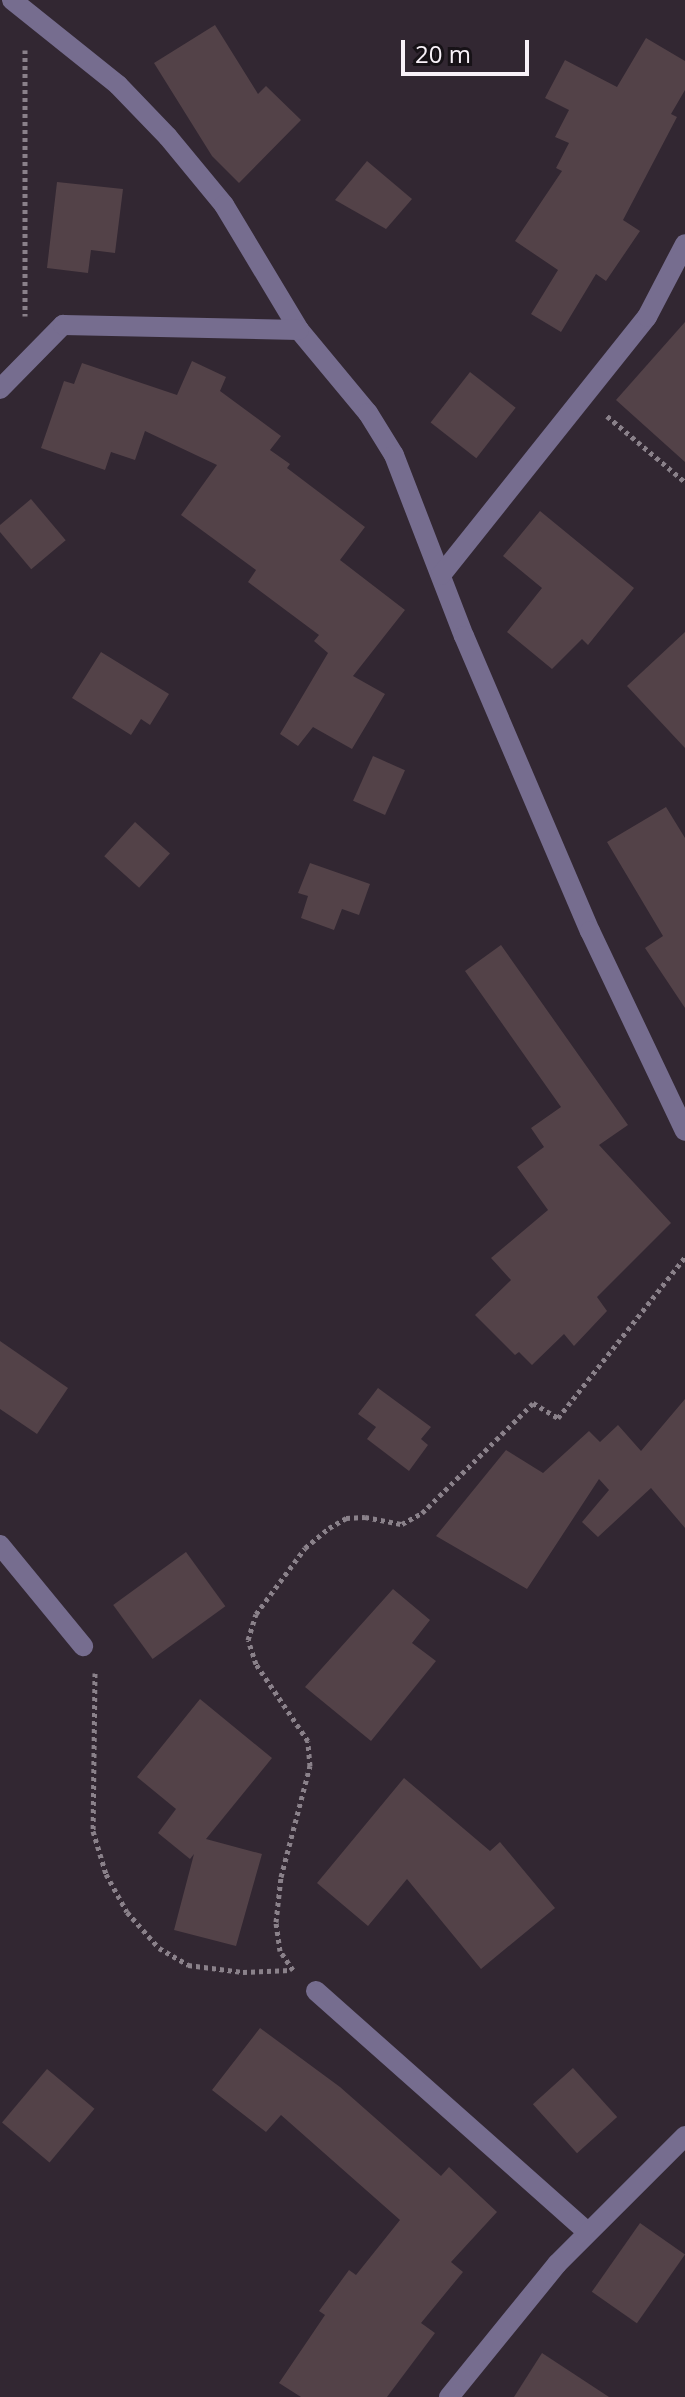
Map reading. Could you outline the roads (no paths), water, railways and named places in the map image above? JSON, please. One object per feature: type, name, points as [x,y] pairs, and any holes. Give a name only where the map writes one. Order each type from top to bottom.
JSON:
[{"type":"street","points":[[19,4],[118,85],[168,137],[224,205],[299,330],[368,413],[394,455],[590,931],[685,1131]]},
{"type":"street","points":[[441,575],[647,317],[685,244]]},
{"type":"street","points":[[0,389],[63,325],[299,330]]},
{"type":"street","points":[[0,1545],[83,1646]]},
{"type":"street","points":[[316,1991],[587,2232]]},
{"type":"street","points":[[449,2397],[587,2232],[685,2136]]}]
